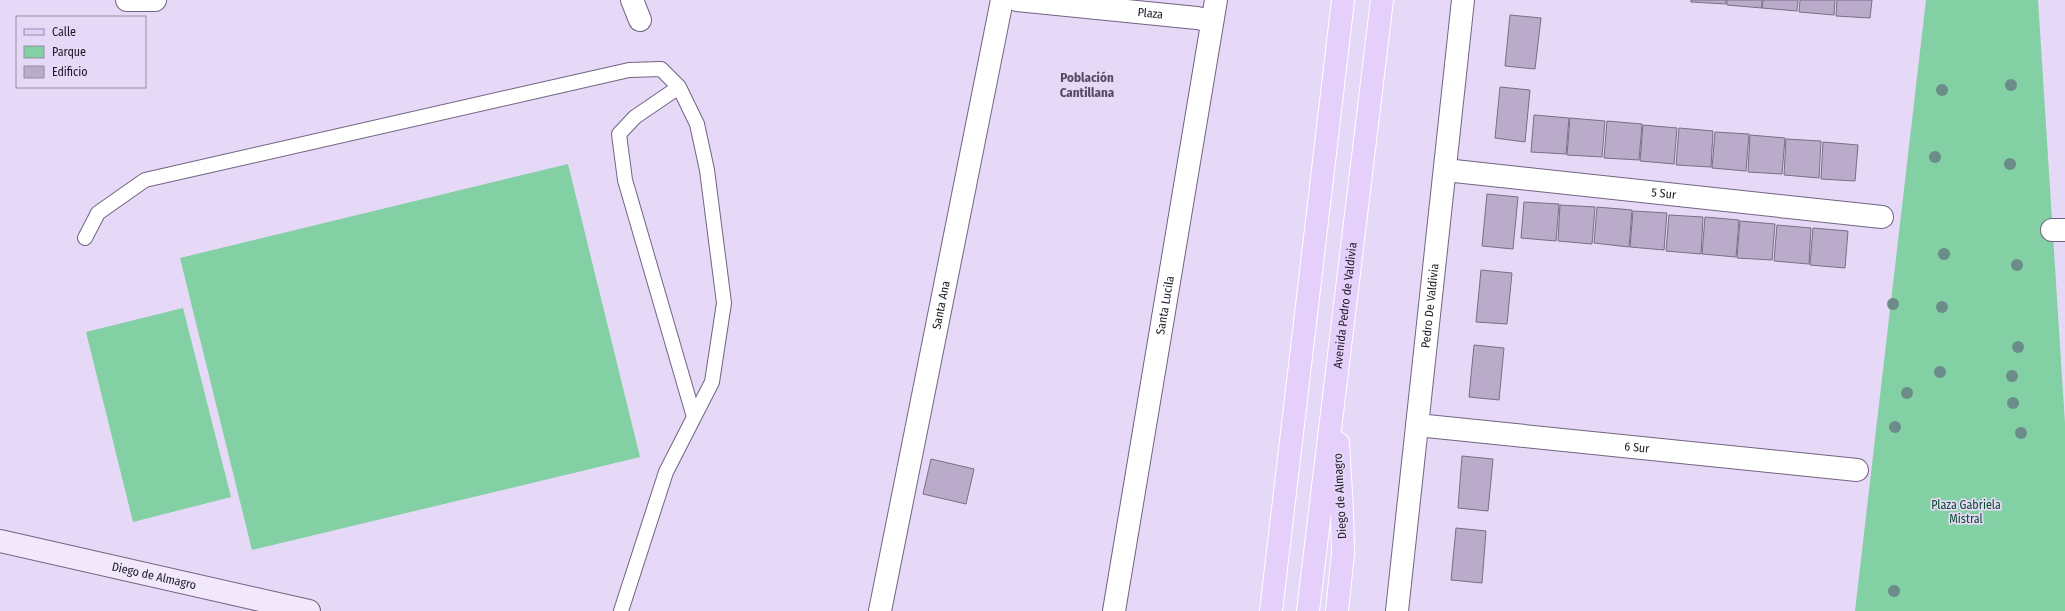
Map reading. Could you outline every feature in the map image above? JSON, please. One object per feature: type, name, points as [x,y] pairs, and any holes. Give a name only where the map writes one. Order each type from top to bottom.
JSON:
[{"type":"main road","points":[[1271,611],[1343,0]]},
{"type":"main road","name":"Avenida Pedro de Valdivia","points":[[1308,611],[1382,0]]},
{"type":"main road","name":"Diego de Almagro","points":[[1335,381],[1343,552],[1337,611]]},
{"type":"main road","name":"Diego de Almagro","points":[[0,541],[309,611]]},
{"type":"street","points":[[127,0],[155,0]]},
{"type":"street","points":[[632,0],[640,20]]},
{"type":"street","name":"Santa Ana","points":[[880,611],[1002,0]]},
{"type":"street","name":"Plaza","points":[[1017,0],[1197,18],[1212,21]]},
{"type":"street","name":"Santa Lucila","points":[[1114,611],[1216,0]]},
{"type":"street","name":"Pedro De Valdivia","points":[[1397,611],[1463,0]]},
{"type":"street","name":"5 Sur","points":[[1445,170],[1882,217]]},
{"type":"street","name":"6 Sur","points":[[1417,425],[1858,470]]},
{"type":"lane","points":[[85,238],[98,213],[145,180],[629,70],[661,69],[679,87],[697,124],[708,170],[724,303],[712,382],[666,472],[621,611]]},
{"type":"lane","points":[[679,87],[635,117],[619,134],[625,180],[694,417]]},
{"type":"green space","name":"Plaza Gabriela Mistral","points":[[1926,0],[2038,0],[2065,424],[2065,611],[1855,611]]},
{"type":"green space","points":[[568,164],[640,457],[252,550],[180,258]]},
{"type":"green space","points":[[183,308],[231,497],[133,522],[86,332]]},
{"type":"building","points":[[1691,0],[1726,0],[1726,4],[1691,2]]},
{"type":"building","points":[[1727,0],[1762,0],[1762,8],[1727,5]]},
{"type":"building","points":[[1763,0],[1798,0],[1797,11],[1762,8]]},
{"type":"building","points":[[1800,0],[1835,0],[1834,15],[1799,12]]},
{"type":"building","points":[[1837,0],[1872,0],[1870,18],[1836,16]]},
{"type":"building","points":[[1510,15],[1541,18],[1535,69],[1505,66]]},
{"type":"building","points":[[1500,87],[1530,90],[1525,142],[1495,138]]},
{"type":"building","points":[[1534,115],[1569,118],[1566,154],[1531,152]]},
{"type":"building","points":[[1570,118],[1605,121],[1602,157],[1567,155]]},
{"type":"building","points":[[1607,121],[1642,124],[1639,160],[1604,158]]},
{"type":"building","points":[[1643,125],[1677,128],[1674,164],[1640,161]]},
{"type":"building","points":[[1679,128],[1713,131],[1711,167],[1676,165]]},
{"type":"building","points":[[1715,132],[1749,134],[1746,171],[1712,168]]},
{"type":"building","points":[[1750,135],[1785,138],[1782,174],[1748,172]]},
{"type":"building","points":[[1786,139],[1821,141],[1819,178],[1784,175]]},
{"type":"building","points":[[1823,142],[1858,145],[1855,181],[1821,179]]},
{"type":"building","points":[[1487,194],[1518,197],[1513,249],[1482,246]]},
{"type":"building","points":[[1524,202],[1559,204],[1556,241],[1521,238]]},
{"type":"building","points":[[1560,205],[1595,207],[1592,244],[1558,241]]},
{"type":"building","points":[[1597,207],[1632,210],[1629,247],[1594,243]]},
{"type":"building","points":[[1633,211],[1667,213],[1664,250],[1630,247]]},
{"type":"building","points":[[1669,215],[1703,217],[1701,254],[1666,251]]},
{"type":"building","points":[[1705,217],[1739,220],[1736,257],[1702,254]]},
{"type":"building","points":[[1740,221],[1775,224],[1772,260],[1737,258]]},
{"type":"building","points":[[1777,225],[1811,228],[1809,264],[1774,261]]},
{"type":"building","points":[[1813,228],[1848,231],[1845,268],[1810,265]]},
{"type":"building","points":[[1481,270],[1512,273],[1507,324],[1476,322]]},
{"type":"building","points":[[1474,345],[1504,348],[1499,400],[1469,397]]},
{"type":"building","points":[[1462,456],[1493,459],[1488,511],[1458,508]]},
{"type":"building","points":[[931,459],[974,469],[966,504],[923,494]]},
{"type":"building","points":[[1456,528],[1486,531],[1482,583],[1451,580]]},
{"type":"district","name":"Población Cantillana","points":[[1087,84]]}]
